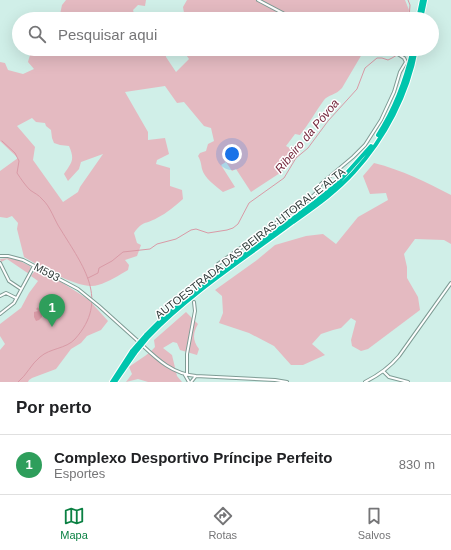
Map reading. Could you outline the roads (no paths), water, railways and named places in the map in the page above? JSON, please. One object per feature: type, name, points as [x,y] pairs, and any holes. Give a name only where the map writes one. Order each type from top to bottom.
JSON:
[{"type":"highway","points":[[421,12],[422,0]]},
{"type":"highway","points":[[422,12],[425,0]]},
{"type":"highway","name":"AUTOESTRADA DAS BEIRAS LITORAL E ALTA","points":[[112,382],[147,336],[175,308],[315,202],[351,170],[371,146],[389,116],[403,86],[413,56]]},
{"type":"highway","name":"AUTOESTRADA DAS BEIRAS LITORAL E ALTA","points":[[116,382],[134,352]]},
{"type":"street","points":[[258,0],[281,12]]},
{"type":"street","points":[[218,264],[311,198],[321,184],[365,145],[381,120],[394,92],[401,69],[406,62],[401,56]]},
{"type":"street","name":"M593","points":[[0,256],[15,258],[70,284],[96,303],[159,361],[170,369],[187,375]]},
{"type":"street","points":[[0,263],[9,281],[21,289]]},
{"type":"street","points":[[0,314],[10,307],[34,266]]},
{"type":"street","points":[[365,382],[384,372],[399,356],[451,283]]},
{"type":"street","points":[[0,296],[6,293],[16,298]]},
{"type":"street","points":[[190,382],[187,375],[186,360],[195,311],[194,302]]},
{"type":"street","points":[[384,372],[389,377],[408,382]]},
{"type":"street","points":[[187,375],[262,379],[287,382]]},
{"type":"street","points":[[187,375],[190,382]]},
{"type":"street","points":[[190,382],[196,376]]},
{"type":"waterway","name":"Ribeiro da Póvoa","points":[[408,0],[410,5],[410,12]]},
{"type":"waterway","name":"Ribeiro da Póvoa","points":[[88,278],[98,273],[99,268],[112,261],[123,252],[150,249],[157,244],[176,239],[191,230],[196,229],[208,233],[233,228],[238,224],[249,203],[284,178],[296,158],[308,148],[328,121],[357,89],[365,68],[377,58],[388,60],[395,56]]},
{"type":"waterway","points":[[2,141],[15,153],[19,161],[17,173],[23,182],[48,206],[84,270],[92,297],[91,311],[85,325],[75,339],[67,345],[48,352],[40,357],[18,382]]},
{"type":"place","name":"Complexo Desportivo Príncipe Perfeito","points":[[52,327]]}]
